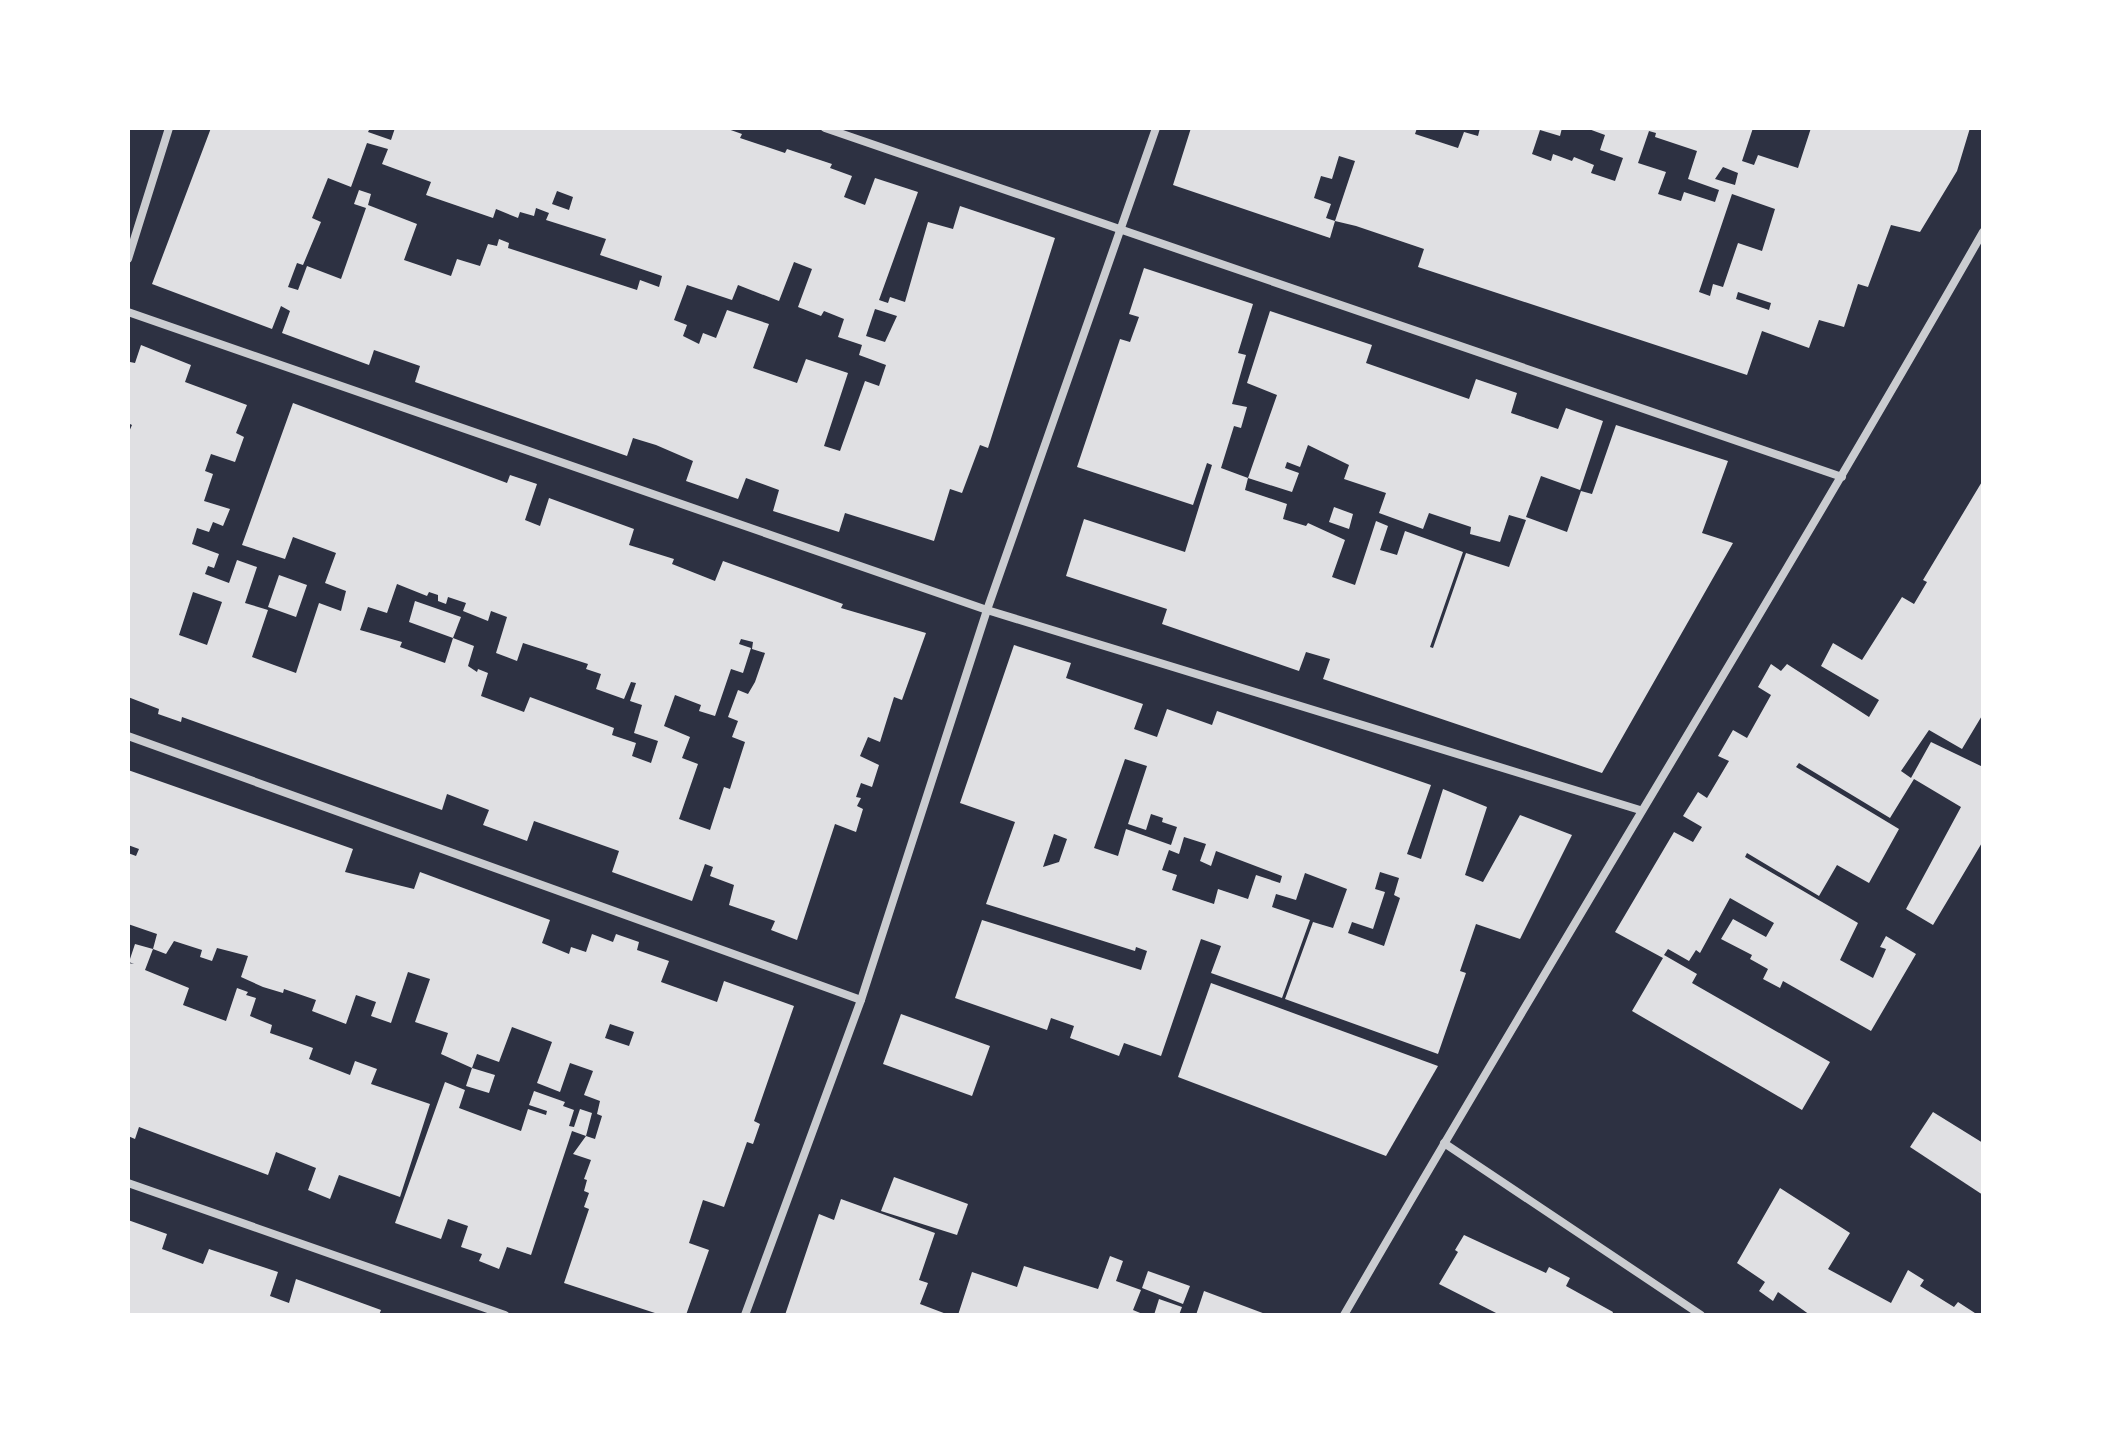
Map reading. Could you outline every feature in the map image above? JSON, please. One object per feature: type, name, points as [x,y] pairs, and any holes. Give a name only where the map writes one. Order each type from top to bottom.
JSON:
[{"type":"street","points":[[128,259],[169,128]]},
{"type":"street","points":[[825,128],[1842,477]]},
{"type":"street","points":[[745,1315],[861,1000],[987,610],[1156,128]]},
{"type":"street","points":[[1344,1315],[1640,810],[1842,477],[1983,232]]},
{"type":"street","points":[[128,312],[987,610],[1640,810]]},
{"type":"street","points":[[128,736],[861,1000]]},
{"type":"street","points":[[1444,1143],[1701,1315]]},
{"type":"street","points":[[128,1183],[505,1315]]},
{"type":"building","points":[[211,128],[370,128],[368,132],[391,140],[395,128],[725,128],[742,134],[740,138],[832,164],[830,168],[852,176],[844,197],[865,205],[875,178],[918,192],[879,300],[888,303],[890,297],[905,302],[928,222],[953,229],[960,206],[1055,238],[988,448],[980,445],[962,493],[950,489],[934,541],[845,513],[839,532],[773,511],[779,490],[746,478],[738,499],[686,481],[693,461],[656,445],[633,438],[627,456],[415,382],[420,366],[374,350],[369,365],[282,333],[290,311],[281,306],[272,329],[152,284]],"holes":[[[367,143],[388,149],[382,164],[431,182],[426,195],[493,218],[496,209],[518,218],[520,212],[534,216],[536,208],[549,213],[546,220],[606,239],[600,255],[662,276],[659,287],[640,280],[637,290],[508,248],[509,243],[499,239],[497,246],[488,244],[480,266],[457,259],[451,276],[404,260],[417,224],[368,205],[371,194],[359,190],[354,204],[366,208],[341,279],[307,266],[298,290],[288,287],[297,263],[303,265],[321,222],[312,218],[328,178],[351,187]],[[557,191],[573,197],[569,210],[552,204]],[[794,262],[812,269],[798,307],[821,316],[824,311],[844,319],[838,337],[862,345],[859,355],[886,365],[879,386],[865,381],[840,451],[824,446],[848,373],[806,359],[797,383],[753,368],[769,324],[727,310],[716,338],[703,333],[699,344],[683,336],[687,325],[674,320],[687,285],[732,300],[738,285],[779,301]],[[875,309],[897,316],[885,342],[866,336]]]},
{"type":"building","points":[[1191,128],[1417,128],[1415,134],[1458,148],[1464,132],[1478,136],[1480,128],[1562,128],[1560,136],[1540,130],[1532,154],[1551,161],[1553,154],[1572,161],[1574,157],[1594,165],[1591,173],[1615,181],[1623,158],[1600,150],[1605,135],[1586,128],[1753,128],[1742,161],[1754,165],[1758,155],[1798,168],[1811,128],[1970,128],[1957,171],[1920,232],[1891,225],[1868,287],[1858,284],[1844,327],[1819,320],[1809,348],[1762,331],[1747,375],[1418,267],[1424,249],[1356,226],[1335,221],[1330,238],[1173,185]],"holes":[[[1649,131],[1656,133],[1655,137],[1697,151],[1688,179],[1719,190],[1715,202],[1684,192],[1681,201],[1658,194],[1666,172],[1638,163]],[[1339,156],[1355,161],[1335,221],[1326,218],[1331,204],[1314,198],[1321,176],[1332,179]],[[1723,167],[1738,173],[1735,185],[1715,179]],[[1732,194],[1775,209],[1762,251],[1738,243],[1723,287],[1713,284],[1710,296],[1699,292]],[[1738,292],[1771,303],[1769,310],[1736,299]]]},
{"type":"building","points":[[1144,268],[1253,304],[1238,353],[1246,355],[1232,404],[1247,407],[1241,428],[1234,426],[1221,468],[1248,478],[1277,395],[1247,383],[1270,311],[1372,345],[1366,363],[1469,399],[1476,379],[1517,393],[1511,413],[1558,429],[1566,408],[1603,421],[1580,490],[1541,476],[1526,517],[1567,532],[1581,491],[1592,494],[1616,425],[1728,461],[1702,533],[1733,543],[1602,773],[1323,679],[1330,659],[1306,652],[1299,671],[1162,624],[1167,609],[1066,576],[1084,519],[1185,552],[1212,465],[1207,463],[1193,505],[1077,467],[1120,339],[1130,342],[1139,317],[1129,314]],"holes":[[[1308,445],[1349,465],[1344,479],[1386,493],[1379,513],[1423,529],[1429,513],[1471,527],[1470,534],[1500,542],[1509,515],[1526,520],[1509,567],[1466,553],[1433,648],[1430,647],[1463,552],[1405,531],[1397,555],[1380,550],[1388,526],[1376,521],[1355,585],[1332,577],[1345,540],[1308,523],[1306,526],[1283,519],[1287,504],[1245,490],[1248,478],[1292,492],[1299,473],[1285,468],[1287,462],[1300,467]]]},
{"type":"building","points":[[141,345],[191,365],[185,382],[247,405],[236,433],[244,437],[235,462],[211,454],[205,471],[213,474],[204,501],[230,509],[223,526],[213,522],[209,532],[197,528],[192,544],[219,554],[214,568],[208,566],[205,574],[229,583],[237,560],[257,567],[245,603],[268,610],[252,657],[296,673],[319,603],[341,611],[346,591],[325,583],[336,553],[293,537],[285,559],[242,545],[293,403],[507,483],[510,475],[537,484],[525,520],[540,526],[549,498],[634,529],[629,545],[674,559],[672,564],[715,581],[723,561],[843,604],[841,608],[926,633],[902,700],[894,697],[880,742],[868,737],[860,756],[879,765],[872,787],[861,783],[856,797],[861,798],[857,806],[863,809],[856,832],[835,824],[797,940],[771,930],[775,921],[729,905],[734,885],[710,876],[713,867],[705,864],[692,901],[612,872],[619,851],[534,821],[527,841],[483,825],[489,810],[447,794],[442,810],[182,717],[181,722],[158,714],[159,709],[128,697],[128,434],[132,425],[128,423],[128,368],[130,362],[135,363]],"holes":[[[397,584],[427,596],[429,592],[438,595],[438,601],[446,604],[448,597],[466,603],[463,611],[488,621],[491,611],[507,617],[496,653],[517,661],[523,643],[588,664],[586,669],[601,674],[596,689],[624,699],[631,682],[636,683],[630,701],[642,705],[634,733],[658,741],[651,763],[632,756],[636,743],[612,735],[614,728],[530,697],[524,712],[481,696],[488,673],[478,669],[477,672],[468,666],[474,646],[453,638],[445,663],[400,647],[402,642],[360,630],[368,607],[387,613]],[[193,592],[222,602],[207,645],[179,635]],[[741,639],[753,642],[752,649],[765,653],[755,682],[748,694],[738,690],[728,717],[738,721],[732,737],[745,742],[730,789],[724,787],[710,830],[679,819],[698,764],[682,758],[690,737],[664,726],[675,695],[701,705],[699,711],[715,716],[731,669],[743,673],[751,648],[739,644]]]},
{"type":"building","points":[[1983,480],[1983,714],[1962,749],[1929,730],[1901,771],[1911,778],[1931,742],[1983,767],[1983,841],[1933,925],[1906,909],[1961,807],[1914,779],[1890,818],[1799,763],[1796,767],[1899,829],[1869,883],[1837,865],[1819,896],[1747,853],[1745,857],[1858,923],[1840,960],[1873,978],[1886,949],[1880,947],[1886,936],[1916,954],[1871,1031],[1783,981],[1780,988],[1763,979],[1768,969],[1750,959],[1752,955],[1721,939],[1733,919],[1766,937],[1774,923],[1730,898],[1700,953],[1696,950],[1689,961],[1668,949],[1664,955],[1697,974],[1692,983],[1830,1062],[1802,1110],[1632,1011],[1663,958],[1615,932],[1674,832],[1693,842],[1702,827],[1683,816],[1698,792],[1707,798],[1729,761],[1718,756],[1733,730],[1747,738],[1771,695],[1758,687],[1771,664],[1781,671],[1787,664],[1869,717],[1879,700],[1821,666],[1833,643],[1862,660],[1902,597],[1914,604],[1927,582],[1923,580]]},
{"type":"building","points":[[1334,507],[1353,514],[1349,529],[1329,522]]},
{"type":"building","points":[[279,575],[307,585],[296,617],[268,607]]},
{"type":"building","points":[[415,601],[461,617],[453,638],[409,622]]},
{"type":"building","points":[[1014,645],[1071,663],[1066,678],[1143,704],[1134,729],[1157,737],[1167,709],[1212,725],[1217,711],[1431,785],[1407,854],[1421,859],[1443,789],[1487,807],[1465,875],[1483,882],[1520,815],[1572,835],[1520,939],[1476,924],[1460,971],[1466,973],[1438,1054],[1285,999],[1313,922],[1333,928],[1347,889],[1305,873],[1296,900],[1276,894],[1272,907],[1310,920],[1282,998],[1211,973],[1221,946],[1201,939],[1161,1056],[1124,1043],[1119,1056],[1070,1038],[1074,1026],[1051,1018],[1047,1030],[955,998],[982,920],[1141,970],[1147,951],[1136,947],[1135,951],[986,904],[1015,822],[960,803]],"holes":[[[1125,759],[1147,766],[1128,824],[1146,830],[1151,814],[1163,818],[1162,822],[1177,827],[1171,845],[1126,829],[1118,856],[1094,848]],[[1054,834],[1067,839],[1059,862],[1043,867]],[[1184,837],[1206,844],[1200,861],[1211,866],[1216,851],[1282,876],[1280,883],[1256,875],[1248,899],[1218,889],[1214,904],[1172,890],[1177,875],[1162,870],[1169,850],[1179,854]],[[1380,872],[1399,878],[1394,895],[1400,898],[1384,946],[1348,933],[1352,922],[1373,929],[1385,892],[1375,889]]]},
{"type":"building","points":[[128,770],[353,849],[345,872],[414,889],[420,872],[550,920],[542,943],[569,954],[571,947],[586,952],[592,934],[613,942],[616,934],[639,942],[637,950],[669,961],[661,982],[717,1002],[724,981],[794,1006],[754,1121],[760,1124],[753,1144],[747,1142],[724,1207],[703,1200],[689,1243],[709,1250],[686,1315],[661,1315],[564,1283],[589,1209],[584,1207],[589,1193],[584,1191],[587,1180],[584,1179],[591,1160],[573,1154],[586,1136],[595,1139],[602,1116],[597,1114],[600,1101],[584,1095],[593,1071],[570,1063],[560,1092],[537,1083],[552,1042],[512,1027],[499,1062],[477,1054],[472,1068],[441,1054],[448,1033],[415,1022],[430,979],[408,972],[391,1023],[371,1016],[376,1002],[356,995],[346,1024],[312,1011],[316,1000],[284,989],[283,993],[263,987],[241,977],[248,956],[217,948],[212,961],[200,957],[202,950],[174,941],[166,954],[153,949],[157,934],[128,924],[128,853],[136,856],[139,849],[128,845]],"holes":[[[610,1024],[634,1032],[629,1046],[605,1038]]]},
{"type":"building","points":[[135,944],[153,949],[145,970],[189,988],[183,1005],[226,1021],[237,988],[248,992],[246,995],[256,998],[250,1016],[272,1025],[270,1033],[313,1048],[309,1059],[350,1075],[355,1061],[377,1069],[371,1084],[430,1104],[400,1197],[339,1175],[330,1199],[308,1190],[316,1168],[276,1152],[268,1175],[139,1127],[135,1139],[128,1136],[128,963],[134,964],[129,962]]},
{"type":"building","points":[[1211,983],[1438,1066],[1386,1156],[1178,1077]]},
{"type":"building","points":[[901,1014],[990,1046],[972,1096],[883,1064]]},
{"type":"building","points":[[472,1068],[495,1075],[489,1093],[466,1086]]},
{"type":"building","points":[[445,1082],[465,1090],[459,1108],[521,1131],[528,1109],[546,1115],[547,1111],[529,1105],[534,1091],[565,1102],[563,1106],[574,1110],[569,1126],[574,1127],[580,1109],[592,1113],[586,1136],[572,1131],[531,1255],[507,1247],[499,1269],[479,1261],[482,1254],[461,1247],[468,1226],[448,1219],[441,1239],[395,1223]]},
{"type":"building","points":[[1933,1112],[1983,1143],[1983,1195],[1910,1147]]},
{"type":"building","points":[[894,1177],[968,1204],[957,1235],[881,1211]]},
{"type":"building","points":[[1780,1188],[1850,1233],[1828,1269],[1891,1303],[1908,1270],[1924,1280],[1920,1286],[1954,1307],[1958,1302],[1978,1315],[1810,1315],[1778,1292],[1773,1301],[1759,1291],[1765,1282],[1737,1263]]},
{"type":"building","points":[[841,1199],[935,1233],[919,1280],[928,1283],[920,1304],[949,1315],[785,1315],[819,1214],[834,1220]]},
{"type":"building","points":[[128,1220],[167,1234],[162,1249],[203,1264],[209,1249],[278,1272],[270,1296],[289,1303],[296,1279],[381,1310],[379,1315],[128,1315]]},
{"type":"building","points":[[1464,1235],[1546,1273],[1549,1267],[1570,1278],[1566,1286],[1613,1312],[1612,1315],[1500,1315],[1439,1284]]},
{"type":"building","points":[[1110,1256],[1123,1261],[1116,1281],[1141,1290],[1133,1310],[1145,1315],[958,1315],[972,1272],[1017,1287],[1024,1266],[1098,1289]]},
{"type":"building","points":[[1148,1271],[1190,1286],[1183,1304],[1142,1288]]},
{"type":"building","points":[[1204,1291],[1268,1315],[1196,1315]]},
{"type":"building","points":[[1159,1299],[1182,1307],[1179,1315],[1154,1315]]}]
